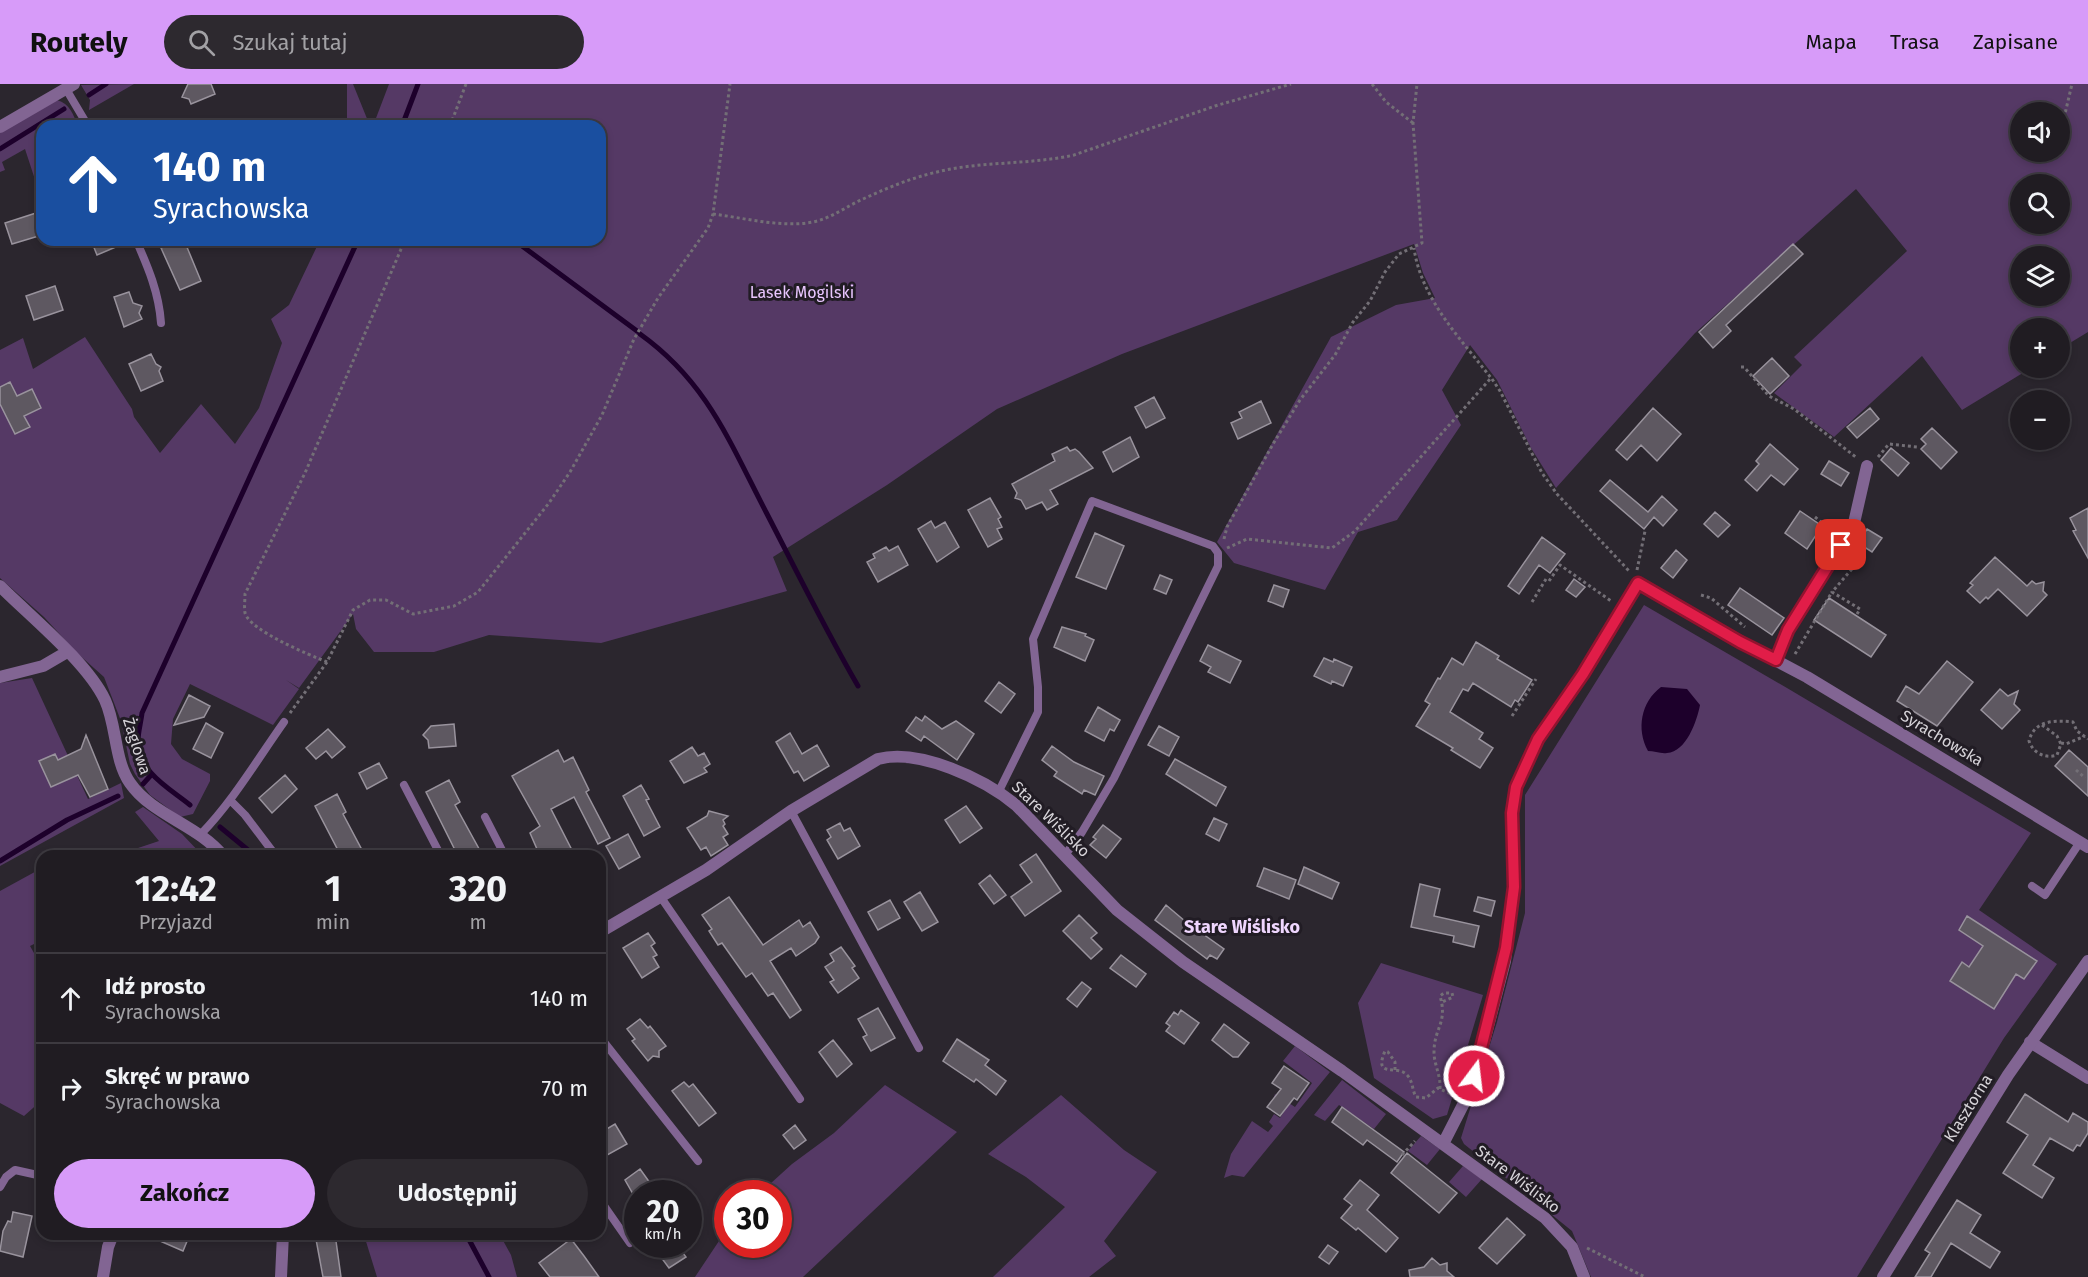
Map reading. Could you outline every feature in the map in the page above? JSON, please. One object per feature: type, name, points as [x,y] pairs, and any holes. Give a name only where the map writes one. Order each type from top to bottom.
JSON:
[{"type":"street","points":[[0,127],[70,86]]},
{"type":"street","points":[[1776,660],[1788,630],[1854,523],[1862,463]]},
{"type":"street","points":[[1443,1144],[1466,1099],[1504,961],[1514,887],[1513,799],[1516,787],[1538,739],[1583,674],[1638,583]]},
{"type":"street","name":"Syrachowska","points":[[1638,583],[1928,748],[2084,844]]},
{"type":"street","name":"Żaglowa","points":[[0,586],[90,675],[105,700],[123,765],[131,784],[156,806],[201,834],[217,850]]},
{"type":"street","points":[[0,677],[43,666],[67,652]]},
{"type":"street","name":"Stare Wiślisko","points":[[606,928],[706,870],[791,811],[865,765],[886,756],[918,759],[964,772],[999,791],[1065,855],[1117,910],[1183,962],[1545,1218],[1572,1247],[1584,1277]]},
{"type":"street","name":"Klasztorna","points":[[1883,1277],[2030,1042],[2088,961]]},
{"type":"street","points":[[2030,1042],[2088,1078]]},
{"type":"street","points":[[103,1277],[111,1240]]},
{"type":"street","points":[[281,1277],[283,1240]]},
{"type":"lane","points":[[70,86],[85,120]]},
{"type":"lane","points":[[139,246],[152,278],[160,306],[161,323]]},
{"type":"lane","points":[[999,791],[1038,712],[1033,639],[1092,501],[1213,546],[1219,554],[1218,566],[1114,778],[1082,832],[1065,855]]},
{"type":"lane","points":[[201,834],[222,811],[284,722]]},
{"type":"lane","points":[[405,785],[438,850]]},
{"type":"lane","points":[[230,800],[245,815],[271,850]]},
{"type":"lane","points":[[791,811],[919,1048]]},
{"type":"lane","points":[[485,817],[502,850]]},
{"type":"lane","points":[[2032,886],[2045,895],[2084,844]]},
{"type":"lane","points":[[660,896],[800,1099]]},
{"type":"lane","points":[[606,1045],[698,1161]]},
{"type":"lane","points":[[0,1187],[6,1177],[15,1170],[36,1175]]},
{"type":"lane","points":[[606,1209],[624,1234]]},
{"type":"path","points":[[452,120],[466,84]]},
{"type":"path","points":[[284,722],[327,662],[353,610],[370,600],[386,600],[413,614],[454,606],[478,592],[549,503],[570,472],[602,415],[634,339],[658,298],[708,228],[713,214],[730,84]]},
{"type":"path","points":[[713,214],[775,223],[813,222],[912,179],[962,168],[1051,160],[1074,155],[1215,106],[1291,84]]},
{"type":"path","points":[[1372,84],[1386,102],[1413,123]]},
{"type":"path","points":[[1219,554],[1227,527],[1300,400],[1335,355],[1353,322],[1370,301],[1385,272],[1399,254],[1422,243],[1413,123],[1417,84]]},
{"type":"path","points":[[2068,102],[2072,84]]},
{"type":"path","points":[[327,662],[300,651],[253,624],[245,614],[245,594],[304,473],[402,246]]},
{"type":"path","points":[[1414,247],[1416,265],[1437,309],[1500,391],[1542,473],[1557,494],[1626,566],[1638,583]]},
{"type":"path","points":[[1741,368],[1744,367],[1769,396],[1794,409],[1857,456],[1862,463],[1889,444],[1917,447]]},
{"type":"path","points":[[1219,554],[1247,539],[1332,548],[1355,531],[1491,378]]},
{"type":"path","points":[[1815,517],[1836,534],[1833,538]]},
{"type":"path","points":[[1637,568],[1645,531]]},
{"type":"path","points":[[1795,654],[1832,592],[1858,562]]},
{"type":"path","points":[[1532,602],[1560,565],[1605,596]]},
{"type":"path","points":[[1832,592],[1860,609],[1857,614]]},
{"type":"path","points":[[1701,595],[1711,598],[1739,620],[1746,630]]},
{"type":"path","points":[[1512,716],[1536,679]]},
{"type":"path","points":[[2042,725],[2057,736],[2061,743],[2058,754],[2052,757],[2042,755],[2030,745],[2032,733],[2042,725],[2052,721],[2073,722],[2077,731],[2087,738]]},
{"type":"path","points":[[2061,743],[2066,744],[2087,738]]},
{"type":"path","points":[[2058,754],[2062,758]]},
{"type":"path","points":[[2076,770],[2085,778]]},
{"type":"path","points":[[1440,1089],[1441,1079],[1434,1049],[1444,1018],[1442,1002]]},
{"type":"path","points":[[1395,1070],[1395,1062],[1385,1051],[1383,1068],[1403,1072],[1408,1076],[1416,1097],[1426,1098],[1433,1091],[1440,1089],[1466,1099]]},
{"type":"path","points":[[1402,1155],[1419,1135]]},
{"type":"path","points":[[1572,1247],[1578,1244],[1645,1277]]},
{"type":"green space","points":[[134,84],[89,110],[90,100],[81,85]]},
{"type":"green space","points":[[347,84],[353,84],[368,120],[347,120]]},
{"type":"green space","name":"Lasek Mogilski","points":[[389,84],[2088,84],[2088,332],[2070,343],[2070,318],[2010,318],[2010,378],[2015,378],[1962,410],[1922,356],[1834,437],[1774,393],[1802,365],[1794,357],[1907,251],[1856,189],[1695,333],[1556,488],[1531,448],[1497,380],[1470,345],[1442,390],[1461,425],[1397,520],[1358,532],[1325,590],[1234,563],[1217,542],[1331,337],[1396,305],[1435,298],[1423,273],[1414,244],[1122,354],[997,409],[887,485],[773,557],[787,591],[601,643],[489,635],[434,652],[374,652],[356,629],[353,614],[299,688],[286,680],[299,689],[273,725],[190,684],[173,719],[171,744],[182,759],[210,774],[210,781],[193,814],[180,817],[150,795],[135,774],[130,764],[121,721],[104,677],[76,652],[44,617],[0,578],[0,350],[23,338],[33,369],[85,337],[132,409],[134,417],[160,453],[201,404],[235,444],[259,408],[282,343],[271,319],[289,305],[317,246],[606,246],[606,120],[375,120]]},
{"type":"green space","points":[[57,100],[68,107],[76,120],[36,120],[36,183],[25,149],[2,162],[5,170],[0,172],[0,133]]},
{"type":"green space","points":[[1644,605],[2031,833],[1979,910],[2057,964],[2004,1038],[1857,1277],[1591,1277],[1572,1231],[1464,1144],[1461,1138],[1497,1022],[1525,913],[1525,795]]},
{"type":"green space","points":[[32,678],[88,799],[121,783],[124,798],[0,866],[0,683]]},
{"type":"green space","points":[[143,807],[182,834],[197,850],[132,850],[159,841],[135,812]]},
{"type":"green space","points":[[36,871],[36,943],[30,946],[36,956],[36,1105],[24,1116],[0,1103],[0,891]]},
{"type":"green space","points":[[1381,963],[1483,995],[1447,1115],[1433,1119],[1374,1078],[1358,1003]]},
{"type":"green space","points":[[1295,1046],[1330,1072],[1244,1177],[1232,1175],[1224,1178],[1231,1154],[1252,1121],[1268,1132],[1273,1126],[1269,1122],[1274,1114],[1280,1118],[1285,1110],[1273,1100],[1275,1094],[1295,1107],[1312,1083],[1283,1061]]},
{"type":"green space","points":[[1342,1080],[1386,1114],[1374,1129],[1339,1105],[1325,1121],[1314,1115]]},
{"type":"green space","points":[[885,1085],[957,1132],[803,1277],[695,1277],[714,1248],[714,1258],[792,1258],[792,1180],[774,1180],[834,1133]]},
{"type":"green space","points":[[1061,1095],[1124,1150],[1157,1172],[1104,1241],[1116,1256],[1089,1277],[993,1277],[1065,1207],[1026,1177],[988,1154]]},
{"type":"green space","points":[[1421,1136],[1440,1149],[1427,1165],[1408,1151]]},
{"type":"green space","points":[[1463,1166],[1482,1179],[1466,1197],[1449,1182]]},
{"type":"green space","points":[[366,1240],[503,1240],[511,1255],[517,1277],[377,1277]]},
{"type":"shaded area","points":[[1661,687],[1687,689],[1700,705],[1690,735],[1685,742],[1674,751],[1665,753],[1648,751],[1642,734],[1642,716],[1645,708],[1654,693]]},
{"type":"building","points":[[188,84],[211,84],[215,94],[191,104],[189,99],[182,97]]},
{"type":"building","points":[[36,213],[36,237],[12,244],[5,223]]},
{"type":"building","points":[[1793,244],[1803,254],[1726,325],[1731,331],[1713,348],[1699,332]]},
{"type":"building","points":[[93,246],[118,246],[97,255]]},
{"type":"building","points":[[186,246],[201,281],[180,290],[161,248]]},
{"type":"building","points":[[55,286],[63,310],[34,320],[26,296]]},
{"type":"building","points":[[129,292],[133,303],[142,306],[139,313],[142,319],[124,327],[114,297]]},
{"type":"building","points":[[151,354],[156,364],[161,367],[159,371],[163,381],[141,391],[129,364]]},
{"type":"building","points":[[1772,358],[1789,376],[1770,394],[1753,376]]},
{"type":"building","points":[[10,382],[17,396],[32,389],[41,408],[24,416],[30,427],[15,434],[0,404],[0,387]]},
{"type":"building","points":[[1154,397],[1165,418],[1146,428],[1135,407]]},
{"type":"building","points":[[1261,401],[1271,423],[1238,439],[1231,423],[1242,418],[1239,412]]},
{"type":"building","points":[[1653,408],[1681,434],[1657,461],[1641,445],[1627,460],[1616,450]]},
{"type":"building","points":[[1870,408],[1879,419],[1857,438],[1847,427]]},
{"type":"building","points":[[1932,428],[1957,452],[1941,469],[1921,449],[1926,444],[1921,439]]},
{"type":"building","points":[[1130,437],[1139,457],[1113,472],[1103,452]]},
{"type":"building","points":[[1770,444],[1798,469],[1784,485],[1771,475],[1757,491],[1745,480],[1759,464],[1756,461]]},
{"type":"building","points":[[1067,447],[1070,451],[1075,449],[1079,452],[1093,468],[1050,490],[1058,504],[1047,510],[1042,502],[1026,509],[1021,500],[1015,498],[1017,493],[1012,484],[1055,461],[1052,454]]},
{"type":"building","points":[[1891,448],[1909,463],[1898,476],[1881,460]]},
{"type":"building","points":[[1829,461],[1849,473],[1841,486],[1821,474]]},
{"type":"building","points":[[1610,480],[1648,512],[1662,496],[1677,510],[1663,526],[1654,517],[1644,529],[1600,491]]},
{"type":"building","points":[[990,498],[1001,517],[998,519],[1002,527],[997,529],[1002,539],[988,547],[968,510]]},
{"type":"building","points":[[2088,508],[2088,558],[2073,531],[2076,530],[2070,518]]},
{"type":"building","points":[[1800,511],[1822,526],[1807,549],[1785,533]]},
{"type":"building","points":[[1715,512],[1730,525],[1718,537],[1704,524]]},
{"type":"building","points":[[931,521],[935,528],[945,522],[959,547],[937,562],[918,529]]},
{"type":"building","points":[[1867,529],[1882,538],[1872,552],[1858,543]]},
{"type":"building","points":[[1095,533],[1124,546],[1106,589],[1076,577]]},
{"type":"building","points":[[1542,537],[1565,554],[1550,573],[1539,565],[1519,594],[1508,586]]},
{"type":"building","points":[[898,546],[908,565],[878,582],[867,562],[875,558],[873,554],[886,547],[889,551]]},
{"type":"building","points":[[1676,550],[1687,560],[1673,578],[1661,568]]},
{"type":"building","points":[[1995,557],[2027,586],[2032,581],[2036,584],[2044,582],[2043,591],[2047,595],[2027,616],[1998,589],[1980,603],[1967,591],[1973,585],[1970,583]]},
{"type":"building","points":[[1160,575],[1172,580],[1166,594],[1154,589]]},
{"type":"building","points":[[1574,579],[1585,587],[1576,597],[1566,590]]},
{"type":"building","points":[[1274,585],[1289,590],[1283,607],[1268,601]]},
{"type":"building","points":[[1740,588],[1784,618],[1772,635],[1728,605]]},
{"type":"building","points":[[1829,598],[1886,635],[1871,657],[1814,620]]},
{"type":"building","points":[[1062,627],[1086,634],[1085,636],[1094,640],[1085,661],[1054,647]]},
{"type":"building","points":[[1476,642],[1499,656],[1497,659],[1532,680],[1518,702],[1515,700],[1511,707],[1473,683],[1468,691],[1463,689],[1450,712],[1483,733],[1479,739],[1493,748],[1480,768],[1451,750],[1453,748],[1416,726],[1430,704],[1425,701],[1452,658],[1463,665]]},
{"type":"building","points":[[1208,645],[1241,661],[1230,683],[1208,672],[1211,667],[1200,661]]},
{"type":"building","points":[[1324,658],[1333,662],[1334,659],[1352,667],[1343,686],[1332,681],[1331,684],[1314,676]]},
{"type":"building","points":[[1947,661],[1973,682],[1937,726],[1897,701],[1906,686],[1919,694]]},
{"type":"building","points":[[999,682],[1015,694],[1001,713],[985,701]]},
{"type":"building","points":[[2000,689],[2008,696],[2018,691],[2014,704],[2020,710],[2002,729],[1981,710]]},
{"type":"building","points":[[189,695],[210,706],[204,717],[174,725]]},
{"type":"building","points":[[1098,707],[1120,720],[1114,731],[1110,729],[1104,741],[1085,731]]},
{"type":"building","points":[[925,716],[942,729],[956,721],[974,734],[957,760],[924,736],[921,741],[906,731],[916,717],[922,721]]},
{"type":"building","points":[[206,723],[223,733],[211,758],[193,749]]},
{"type":"building","points":[[454,724],[456,746],[429,748],[428,740],[423,735],[431,726]]},
{"type":"building","points":[[1159,726],[1179,737],[1169,756],[1148,745]]},
{"type":"building","points":[[328,729],[345,747],[332,758],[326,751],[316,759],[306,748]]},
{"type":"building","points":[[790,733],[802,754],[817,745],[829,766],[804,781],[798,771],[794,773],[776,742]]},
{"type":"building","points":[[86,735],[108,789],[90,797],[78,775],[51,787],[39,761],[55,754],[58,760],[81,749]]},
{"type":"building","points":[[1052,746],[1074,762],[1104,776],[1095,795],[1084,790],[1082,794],[1054,776],[1057,772],[1042,760]]},
{"type":"building","points":[[692,747],[698,756],[704,753],[710,764],[704,768],[707,772],[684,783],[670,761]]},
{"type":"building","points":[[558,750],[564,762],[573,757],[589,790],[586,792],[610,838],[598,844],[574,797],[551,809],[572,850],[537,850],[530,833],[540,826],[512,776]]},
{"type":"building","points":[[2069,750],[2088,767],[2088,796],[2055,766]]},
{"type":"building","points":[[1175,759],[1226,787],[1216,806],[1166,774]]},
{"type":"building","points":[[379,763],[387,778],[367,789],[359,773]]},
{"type":"building","points":[[285,775],[297,789],[272,813],[259,798]]},
{"type":"building","points":[[449,780],[460,802],[455,805],[480,850],[455,850],[426,792]]},
{"type":"building","points":[[641,785],[660,827],[644,836],[623,796]]},
{"type":"building","points":[[337,794],[346,812],[343,814],[362,850],[338,850],[315,806]]},
{"type":"building","points":[[966,806],[982,828],[960,843],[945,820]]},
{"type":"building","points":[[709,811],[728,816],[723,820],[725,824],[723,826],[728,834],[723,837],[728,845],[711,856],[706,847],[701,850],[687,828],[707,816]]},
{"type":"building","points":[[1214,818],[1227,824],[1219,841],[1206,834]]},
{"type":"building","points":[[840,823],[844,831],[850,828],[860,846],[838,859],[827,840],[831,837],[827,830]]},
{"type":"building","points":[[1103,825],[1121,839],[1106,858],[1090,845],[1096,839],[1093,837]]},
{"type":"building","points":[[628,834],[640,857],[619,869],[606,846]]},
{"type":"building","points":[[1036,854],[1061,891],[1025,916],[1011,897],[1032,882],[1020,865]]},
{"type":"building","points":[[1304,867],[1339,883],[1332,899],[1298,884]]},
{"type":"building","points":[[1264,868],[1296,880],[1289,899],[1257,886]]},
{"type":"building","points":[[990,875],[1006,895],[994,904],[979,884]]},
{"type":"building","points":[[1420,884],[1440,889],[1434,916],[1479,926],[1474,947],[1453,942],[1454,936],[1411,927]]},
{"type":"building","points":[[920,892],[938,922],[922,931],[904,902]]},
{"type":"building","points":[[729,897],[763,945],[799,920],[803,927],[810,922],[819,937],[815,943],[796,956],[791,948],[770,961],[801,1010],[790,1018],[773,993],[768,996],[752,973],[746,977],[722,943],[718,945],[709,931],[712,929],[702,915]]},
{"type":"building","points":[[1478,897],[1495,901],[1491,916],[1474,911]]},
{"type":"building","points":[[890,900],[900,918],[878,930],[868,912]]},
{"type":"building","points":[[1166,905],[1224,949],[1217,959],[1210,955],[1207,959],[1155,920]]},
{"type":"building","points":[[1079,915],[1097,933],[1091,938],[1102,949],[1091,959],[1063,931]]},
{"type":"building","points":[[1967,916],[2037,961],[2024,979],[2016,974],[1994,1009],[1950,981],[1962,962],[1969,967],[1983,946],[1959,930]]},
{"type":"building","points":[[648,933],[655,943],[651,946],[657,955],[653,957],[659,967],[642,978],[623,948]]},
{"type":"building","points":[[841,947],[855,966],[852,968],[859,978],[838,993],[830,982],[834,980],[825,967],[834,961],[830,954]]},
{"type":"building","points":[[1121,955],[1146,974],[1136,987],[1110,968]]},
{"type":"building","points":[[1082,982],[1091,989],[1077,1007],[1067,999]]},
{"type":"building","points":[[878,1008],[895,1038],[871,1051],[863,1037],[867,1035],[858,1019]]},
{"type":"building","points":[[1181,1010],[1199,1023],[1184,1044],[1166,1031],[1170,1026],[1166,1023],[1174,1012],[1178,1015]]},
{"type":"building","points":[[640,1019],[648,1028],[650,1026],[666,1046],[659,1051],[659,1057],[653,1056],[648,1061],[632,1041],[635,1039],[627,1029]]},
{"type":"building","points":[[1224,1024],[1249,1043],[1238,1057],[1233,1057],[1212,1040]]},
{"type":"building","points":[[957,1039],[989,1060],[985,1065],[1006,1081],[996,1095],[976,1079],[974,1082],[943,1061]]},
{"type":"building","points":[[833,1040],[852,1064],[837,1077],[819,1052]]},
{"type":"building","points":[[1284,1066],[1309,1083],[1297,1100],[1294,1098],[1280,1116],[1267,1107],[1281,1089],[1272,1083]]},
{"type":"building","points":[[684,1082],[689,1087],[693,1084],[716,1113],[699,1126],[672,1091]]},
{"type":"building","points":[[2025,1094],[2068,1122],[2073,1113],[2088,1122],[2088,1133],[2080,1146],[2077,1145],[2073,1151],[2050,1138],[2033,1165],[2054,1178],[2042,1198],[2003,1173],[2028,1135],[2007,1122]]},
{"type":"building","points":[[1342,1107],[1404,1152],[1397,1162],[1367,1140],[1363,1145],[1332,1122]]},
{"type":"building","points":[[615,1124],[627,1144],[606,1156],[606,1129]]},
{"type":"building","points":[[795,1125],[806,1140],[794,1149],[783,1135]]},
{"type":"building","points":[[1407,1153],[1457,1193],[1439,1213],[1391,1173]]},
{"type":"building","points":[[640,1169],[648,1180],[625,1180]]},
{"type":"building","points":[[1360,1180],[1379,1195],[1367,1210],[1398,1238],[1386,1252],[1358,1228],[1356,1230],[1341,1218],[1352,1205],[1344,1199]]},
{"type":"building","points":[[1957,1200],[1981,1215],[1970,1233],[2000,1252],[1990,1268],[1951,1243],[1931,1277],[1915,1277],[1930,1253],[1925,1250]]},
{"type":"building","points":[[13,1212],[32,1216],[23,1257],[0,1251],[3,1231],[8,1221],[11,1222]]},
{"type":"building","points":[[1507,1218],[1525,1235],[1497,1264],[1479,1248]]},
{"type":"building","points":[[158,1240],[188,1240],[183,1251]]},
{"type":"building","points":[[316,1240],[336,1240],[341,1277],[323,1277]]},
{"type":"building","points":[[572,1240],[599,1277],[550,1277],[539,1263]]},
{"type":"building","points":[[1328,1245],[1338,1252],[1329,1264],[1319,1257]]},
{"type":"building","points":[[662,1258],[684,1258],[669,1268]]},
{"type":"building","points":[[1432,1258],[1440,1265],[1447,1263],[1447,1271],[1454,1277],[1410,1277],[1409,1270],[1424,1267]]},
{"type":"waterway","points":[[89,95],[106,84]]},
{"type":"waterway","points":[[404,120],[418,84]]},
{"type":"waterway","points":[[46,120],[64,109]]},
{"type":"waterway","points":[[0,149],[36,126]]},
{"type":"waterway","points":[[190,805],[156,778],[143,762],[138,741],[142,713],[355,246]]},
{"type":"waterway","points":[[522,246],[637,331]]},
{"type":"waterway","points":[[640,334],[683,372],[714,414],[858,686]]},
{"type":"waterway","points":[[143,784],[152,774]]},
{"type":"waterway","points":[[0,861],[67,820],[118,796]]},
{"type":"waterway","points":[[220,827],[248,850]]},
{"type":"waterway","points":[[469,1240],[489,1277]]},
{"type":"district","name":"Stare Wiślisko","points":[[1242,927]]},
{"type":"route","points":[[1474,1076],[1504,961],[1513,902],[1512,813],[1516,787],[1538,739],[1583,674],[1638,583],[1668,602],[1776,660],[1788,630],[1841,545]]}]
